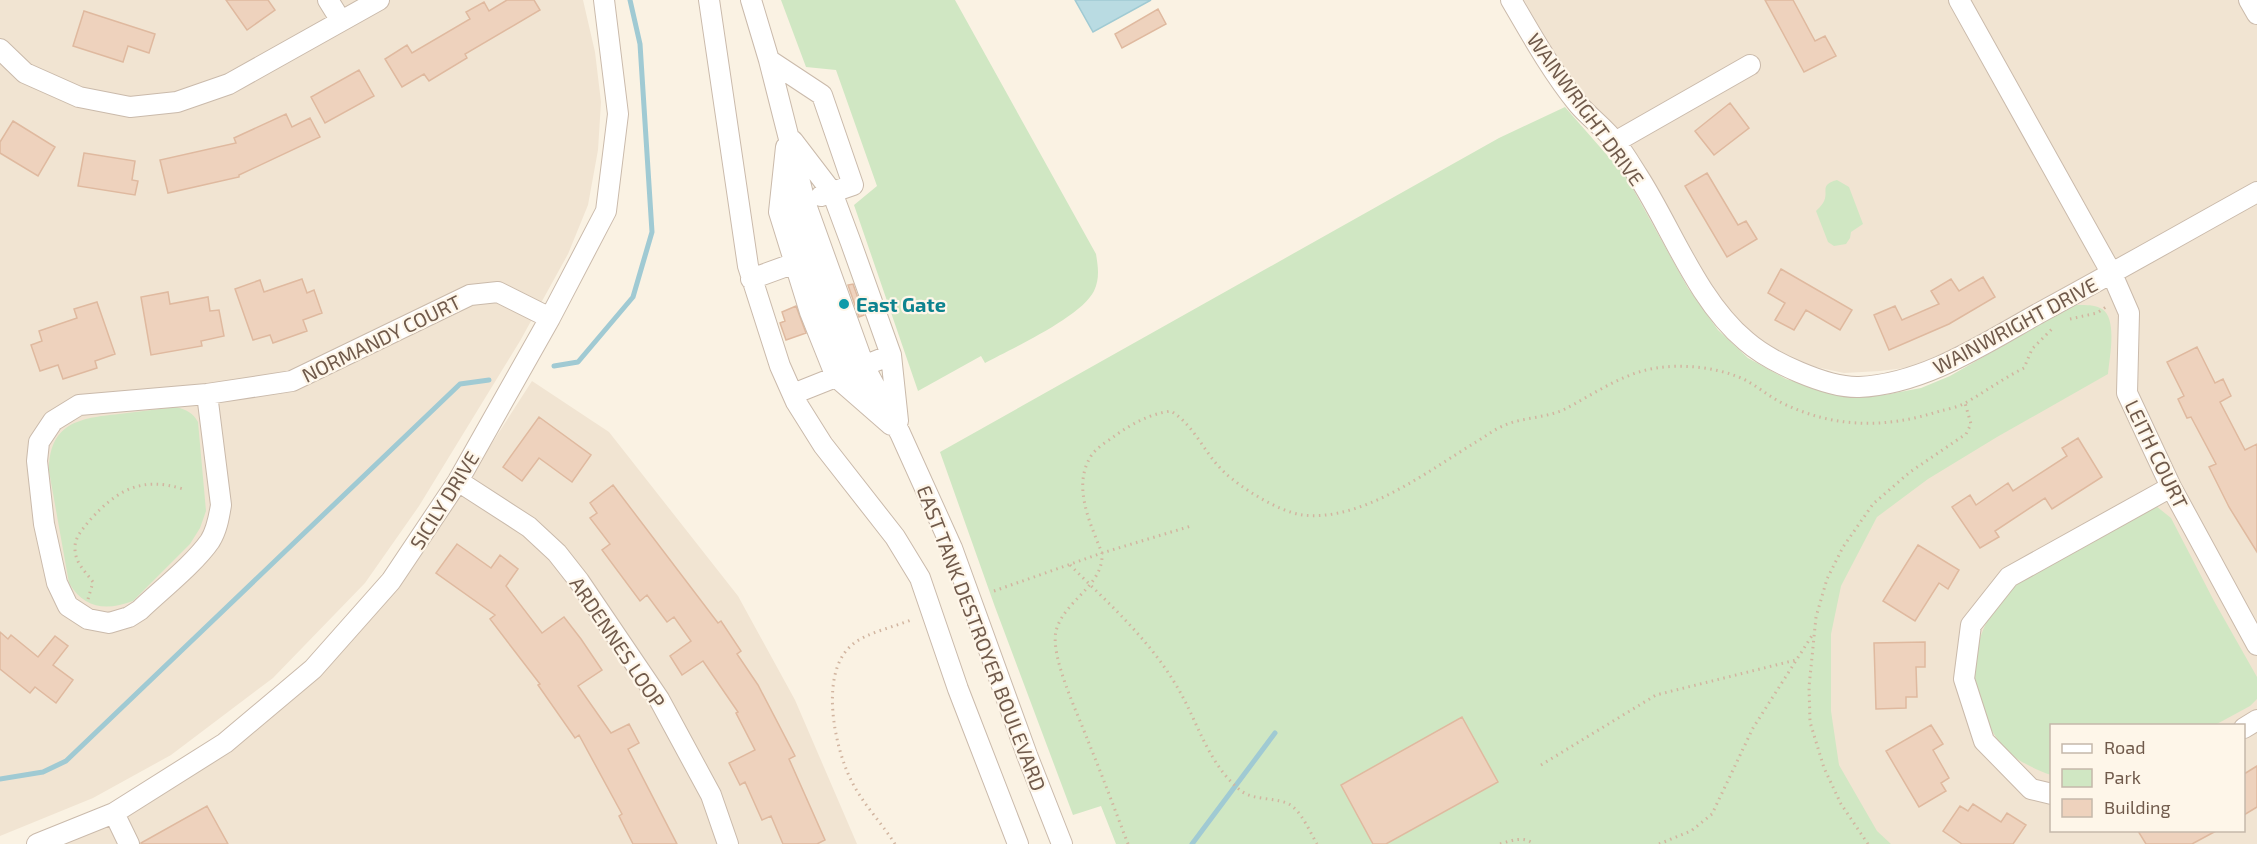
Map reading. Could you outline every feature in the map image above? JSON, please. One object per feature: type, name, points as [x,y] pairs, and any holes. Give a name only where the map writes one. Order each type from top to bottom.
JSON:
[{"type":"street","points":[[328,0],[341,21]]},
{"type":"street","points":[[0,49],[25,73],[79,96],[130,107],[177,102],[229,84],[379,0]]},
{"type":"street","name":"SICILY DRIVE","points":[[37,844],[114,813],[225,743],[313,669],[391,581],[458,481],[550,318],[606,211],[618,114],[604,0]]},
{"type":"street","name":"EAST TANK DESTROYER BOULEVARD","points":[[708,0],[748,266],[780,366],[793,394],[823,445],[895,537],[920,578],[958,689],[1018,844]]},
{"type":"street","points":[[751,0],[769,60],[805,202],[864,366],[900,433]]},
{"type":"street","name":"WAINWRIGHT DRIVE","points":[[1511,0],[1544,58],[1579,105],[1616,142],[1640,179],[1701,287],[1725,321],[1746,342],[1785,367],[1830,381],[1858,387],[1926,372],[2112,274],[2257,192]]},
{"type":"street","name":"LEITH COURT","points":[[1959,0],[2112,274],[2129,313],[2127,393],[2171,487],[2257,645]]},
{"type":"street","points":[[2249,0],[2257,14]]},
{"type":"street","points":[[769,60],[822,95],[853,185],[805,202]]},
{"type":"street","points":[[1616,142],[1750,65]]},
{"type":"street","points":[[788,134],[805,202],[864,366],[900,433]]},
{"type":"street","points":[[788,134],[805,202],[823,253],[810,312],[864,366],[900,433]]},
{"type":"street","points":[[751,279],[823,253]]},
{"type":"street","name":"NORMANDY COURT","points":[[78,613],[68,606],[57,584],[45,524],[36,460],[39,442],[53,421],[79,405],[207,394],[292,381],[470,295],[498,292],[550,318]]},
{"type":"street","points":[[793,394],[864,366]]},
{"type":"street","points":[[78,613],[88,619],[109,623],[129,617],[140,610],[210,540],[218,522],[221,505],[207,394]]},
{"type":"street","name":"EAST TANK DESTROYER BOULEVARD","points":[[900,433],[952,548],[1027,755],[1062,844]]},
{"type":"street","name":"ARDENNES LOOP","points":[[458,481],[529,527],[557,553],[579,581],[659,699],[711,795],[728,844]]},
{"type":"street","points":[[2050,794],[2031,789],[1984,741],[1964,679],[1971,625],[2009,577],[2171,487]]},
{"type":"street","points":[[114,813],[129,844]]},
{"type":"path","points":[[2062,320],[2097,314],[2121,295]]},
{"type":"path","points":[[1128,844],[1065,680],[1056,650],[1056,632],[1061,618],[1070,605],[1090,585],[1102,562],[1102,553],[1083,496],[1082,476],[1092,454],[1134,424],[1152,414],[1171,411],[1184,419],[1223,471],[1249,490],[1280,508],[1302,515],[1331,514],[1368,504],[1505,425],[1563,410],[1628,376],[1656,368],[1698,367],[1737,376],[1779,402],[1808,414],[1833,421],[1878,425],[1927,415],[1965,403],[2024,368],[2031,349],[2055,326]]},
{"type":"path","points":[[1868,844],[1841,804],[1824,768],[1810,722],[1809,687],[1816,617],[1827,579],[1843,547],[1873,504],[1910,472],[1966,434],[1971,424],[1965,403]]},
{"type":"path","points":[[78,613],[91,594],[93,582],[80,567],[75,547],[77,537],[84,527],[108,501],[120,492],[158,483],[183,489]]},
{"type":"path","points":[[994,591],[1102,553],[1191,526]]},
{"type":"path","points":[[1070,565],[1138,633],[1155,654],[1177,685],[1211,756],[1240,791],[1257,798],[1290,804],[1317,844]]},
{"type":"path","points":[[895,844],[862,800],[842,760],[836,735],[833,693],[836,670],[843,654],[851,645],[860,639],[911,620]]},
{"type":"path","points":[[1659,844],[1691,831],[1712,814],[1753,728],[1813,634]]},
{"type":"path","points":[[1541,765],[1656,696],[1796,660]]},
{"type":"path","points":[[1500,844],[1513,839],[1526,839],[1534,844]]},
{"type":"shaded area","points":[[0,0],[583,0],[595,52],[601,102],[598,150],[588,205],[568,254],[520,341],[419,506],[365,583],[273,678],[171,755],[93,798],[0,836]]},
{"type":"shaded area","points":[[1524,0],[2257,0],[2257,181],[1960,345],[1913,367],[1844,373],[1811,366],[1774,350],[1743,328],[1711,284],[1639,157],[1568,77]]},
{"type":"shaded area","points":[[2257,203],[2257,844],[1862,844],[1804,656],[1950,376]]},
{"type":"shaded area","points":[[532,381],[609,432],[738,596],[795,700],[857,844],[60,844],[312,681],[363,628],[436,530]]},
{"type":"green space","points":[[781,0],[955,0],[1096,254],[1097,282],[1087,301],[1061,321],[985,363],[981,356],[918,391],[854,205],[877,186],[836,70],[806,67]]},
{"type":"green space","points":[[1565,107],[1627,178],[1688,288],[1718,330],[1748,358],[1786,379],[1841,394],[1884,395],[1921,388],[1950,376],[2074,305],[2096,306],[2107,314],[2111,330],[2108,374],[1928,479],[1877,517],[1841,586],[1831,634],[1831,711],[1839,765],[1877,831],[1891,844],[1116,844],[1101,806],[1073,815],[940,452],[1499,138]]},
{"type":"green space","points":[[1837,180],[1849,187],[1863,224],[1851,232],[1846,244],[1834,246],[1828,242],[1816,211],[1825,199],[1828,184]]},
{"type":"green space","points":[[176,407],[189,412],[198,422],[206,511],[200,528],[190,544],[133,601],[105,607],[89,603],[75,592],[69,583],[49,471],[54,442],[69,426],[79,421]]},
{"type":"green space","points":[[2156,506],[2171,518],[2257,677],[2257,699],[2250,706],[2217,724],[2050,724],[2050,775],[2025,763],[2006,750],[1992,731],[1980,704],[1974,670],[1980,637],[1987,622],[2007,593],[2028,574]]},
{"type":"water","points":[[1075,0],[1151,0],[1093,32]]},
{"type":"building","points":[[226,0],[268,0],[275,10],[247,30]]},
{"type":"building","points":[[507,0],[534,0],[540,10],[465,54],[467,58],[429,81],[424,74],[402,87],[385,59],[407,45],[412,53],[470,19],[466,12],[484,2],[489,11]]},
{"type":"building","points":[[1765,0],[1793,0],[1815,41],[1825,36],[1836,56],[1804,72]]},
{"type":"building","points":[[1158,9],[1166,24],[1122,48],[1115,34]]},
{"type":"building","points":[[84,11],[155,34],[149,53],[128,46],[123,62],[73,46]]},
{"type":"building","points":[[359,70],[374,96],[325,123],[311,97]]},
{"type":"building","points":[[1730,103],[1749,128],[1714,155],[1695,131]]},
{"type":"building","points":[[286,114],[292,127],[310,118],[320,137],[239,177],[168,193],[160,160],[236,143],[234,138]]},
{"type":"building","points":[[13,121],[55,147],[38,176],[0,153],[0,142]]},
{"type":"building","points":[[84,153],[135,161],[132,180],[138,181],[135,195],[78,186]]},
{"type":"building","points":[[1707,173],[1738,225],[1746,221],[1757,239],[1727,257],[1685,186]]},
{"type":"building","points":[[1781,269],[1852,310],[1840,330],[1806,310],[1794,330],[1775,320],[1785,303],[1768,293]]},
{"type":"building","points":[[1983,277],[1995,297],[1949,324],[1889,350],[1874,315],[1895,306],[1902,320],[1939,304],[1931,291],[1951,279],[1959,291]]},
{"type":"building","points":[[302,279],[307,293],[314,290],[322,313],[303,320],[307,331],[273,343],[270,335],[253,340],[235,289],[260,280],[264,292]]},
{"type":"building","points":[[853,284],[864,315],[859,317],[848,285]]},
{"type":"building","points":[[168,292],[170,304],[208,297],[210,311],[219,310],[224,336],[201,341],[202,346],[151,355],[141,297]]},
{"type":"building","points":[[97,302],[115,354],[95,361],[97,368],[63,379],[58,365],[40,371],[31,345],[42,341],[39,331],[77,318],[74,309]]},
{"type":"building","points":[[796,306],[806,333],[786,340],[780,323],[785,321],[782,312]]},
{"type":"building","points":[[2197,347],[2215,383],[2223,379],[2231,396],[2220,402],[2245,450],[2257,444],[2257,552],[2229,507],[2209,467],[2216,464],[2191,417],[2187,418],[2178,399],[2184,396],[2167,362]]},
{"type":"building","points":[[539,417],[591,455],[572,482],[539,458],[522,481],[503,467]]},
{"type":"building","points":[[2078,438],[2102,477],[2052,509],[2045,498],[1995,531],[1999,537],[1980,548],[1952,507],[1970,495],[1976,505],[2008,483],[2013,491],[2067,456],[2062,448]]},
{"type":"building","points":[[613,485],[718,623],[721,621],[741,651],[737,654],[758,685],[795,756],[789,759],[825,840],[817,844],[783,844],[771,816],[762,820],[745,782],[740,785],[729,763],[755,750],[736,713],[738,712],[703,661],[682,675],[670,656],[691,641],[674,617],[667,622],[647,595],[640,601],[602,550],[610,544],[590,518],[597,513],[590,503]]},
{"type":"building","points":[[457,544],[491,568],[500,555],[518,569],[506,586],[542,633],[564,617],[581,639],[602,670],[578,686],[611,733],[629,724],[639,743],[628,749],[677,844],[633,844],[619,816],[622,814],[579,735],[575,738],[538,685],[540,684],[490,619],[495,615],[436,573]]},
{"type":"building","points":[[1918,545],[1959,570],[1948,589],[1939,583],[1915,621],[1883,601]]},
{"type":"building","points":[[0,632],[8,639],[11,635],[38,657],[55,636],[68,646],[53,665],[73,680],[56,703],[35,687],[30,693],[0,669]]},
{"type":"building","points":[[1925,642],[1925,667],[1916,667],[1917,697],[1906,697],[1906,708],[1876,709],[1874,643]]},
{"type":"building","points":[[1462,717],[1498,782],[1386,844],[1373,844],[1341,785]]},
{"type":"building","points":[[1931,725],[1943,744],[1933,750],[1949,778],[1941,783],[1946,791],[1919,807],[1886,751]]},
{"type":"building","points":[[2257,766],[2257,807],[2245,814],[2245,773]]},
{"type":"building","points":[[1973,804],[2001,822],[2007,813],[2026,825],[2013,844],[1962,844],[1943,831],[1960,806],[1968,811]]},
{"type":"building","points":[[207,806],[228,844],[141,844],[141,843]]},
{"type":"building","points":[[2139,832],[2214,832],[2192,844],[2146,844]]},
{"type":"waterway","points":[[554,366],[578,362],[633,297],[652,232],[640,44],[630,0]]},
{"type":"waterway","points":[[0,779],[43,772],[66,761],[460,384],[489,380]]},
{"type":"waterway","points":[[1192,844],[1275,733]]},
{"type":"place","name":"East Gate","points":[[844,304]]}]
